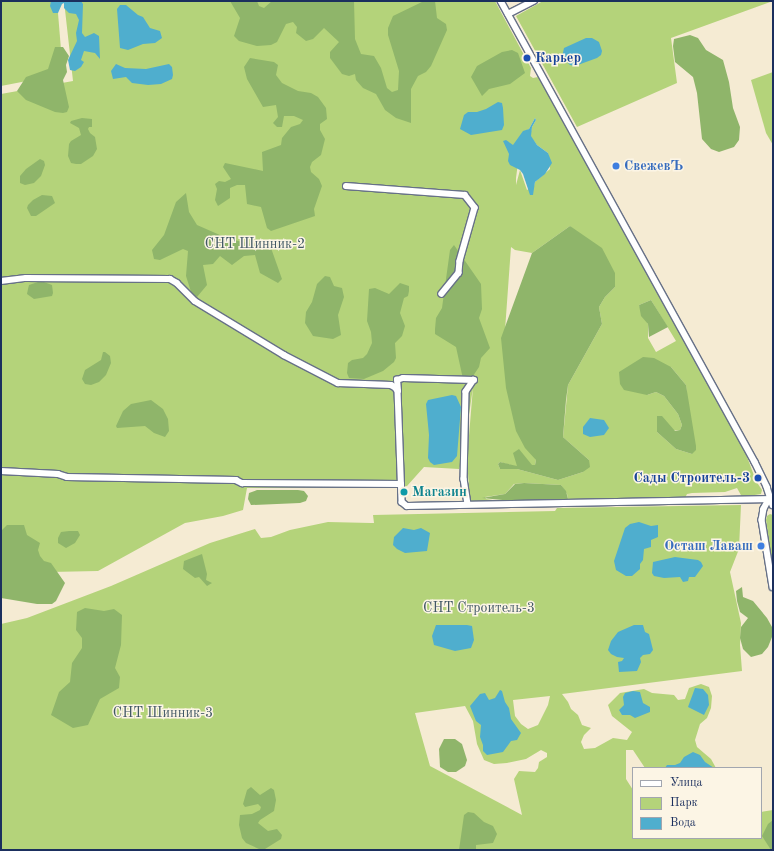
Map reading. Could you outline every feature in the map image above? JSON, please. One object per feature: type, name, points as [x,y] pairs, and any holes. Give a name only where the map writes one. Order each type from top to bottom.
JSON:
[{"type":"street","points":[[501,1],[755,462],[767,487],[773,505]]},
{"type":"street","points":[[508,14],[534,1]]},
{"type":"street","points":[[346,186],[465,195],[474,208],[460,261],[459,273],[442,294]]},
{"type":"street","points":[[1,281],[26,278],[172,279],[195,301],[307,368],[338,383],[391,385],[398,391]]},
{"type":"street","points":[[468,504],[464,479],[466,392],[474,380],[403,378],[397,380],[402,502],[407,506],[553,504],[771,498]]},
{"type":"street","points":[[1,471],[58,474],[67,476],[236,480],[242,484],[401,484]]},
{"type":"street","points":[[771,498],[764,509],[762,520],[773,587]]},
{"type":"green space","points":[[1,1],[57,1],[63,74],[1,86]]},
{"type":"green space","name":"СНТ Шинник-2","points":[[64,1],[495,1],[531,68],[530,76],[533,78],[538,77],[542,84],[746,454],[756,481],[762,490],[761,494],[742,497],[737,488],[725,492],[692,493],[687,494],[685,498],[568,499],[567,494],[561,485],[524,483],[514,484],[505,494],[485,497],[486,499],[500,501],[470,501],[467,460],[473,387],[463,457],[459,469],[424,467],[407,486],[398,487],[247,488],[243,510],[223,516],[185,523],[98,571],[1,573],[1,94],[73,81]],"holes":[[[535,118],[536,120],[532,127],[530,136],[537,145],[548,153],[550,169],[535,182],[534,186],[527,190],[520,170],[516,185],[516,178],[522,133],[529,129]],[[570,226],[615,287],[605,297],[599,307],[602,324],[568,385],[563,437],[589,460],[583,472],[558,480],[517,469],[500,469],[498,464],[500,462],[517,467],[535,465],[536,460],[504,344],[511,247],[515,250],[532,253]],[[651,300],[676,341],[656,352],[648,338],[648,324],[639,305]],[[671,367],[686,385],[692,454],[676,449],[657,432],[680,430],[682,425],[678,414],[664,396],[656,392],[647,395]]]},
{"type":"green space","points":[[230,1],[257,1],[259,6],[264,8],[272,1],[354,1],[355,39],[361,54],[374,56],[381,68],[387,88],[392,92],[398,90],[399,71],[388,35],[388,28],[393,16],[424,1],[435,1],[437,18],[446,24],[447,30],[431,66],[426,72],[418,76],[411,89],[411,123],[396,118],[385,110],[376,94],[363,88],[356,80],[355,74],[349,76],[342,74],[330,58],[330,52],[339,42],[324,28],[313,39],[306,41],[296,33],[297,27],[293,22],[286,24],[277,42],[271,45],[257,46],[239,41],[234,36],[240,18]]},
{"type":"green space","points":[[543,1],[773,1],[671,38],[677,83],[577,127],[516,16]]},
{"type":"green space","points":[[690,35],[698,38],[706,50],[723,60],[729,82],[733,108],[740,127],[739,140],[734,147],[719,152],[711,149],[702,139],[697,93],[693,77],[675,62],[673,46],[674,39]]},
{"type":"green space","points":[[55,47],[63,47],[69,56],[66,65],[67,72],[63,80],[69,107],[67,112],[63,113],[55,112],[26,100],[17,91],[26,77],[48,69]]},
{"type":"green space","points":[[512,50],[518,53],[525,73],[510,84],[489,89],[482,96],[471,77],[477,66],[502,52]]},
{"type":"green space","points":[[250,58],[274,62],[278,65],[276,75],[282,83],[298,91],[311,93],[318,97],[326,108],[327,119],[320,124],[320,130],[325,139],[321,155],[312,162],[310,167],[311,172],[319,179],[322,186],[314,209],[315,216],[271,231],[267,228],[261,207],[247,204],[245,185],[237,185],[230,188],[230,198],[218,206],[215,200],[217,189],[215,184],[219,181],[225,182],[231,179],[223,167],[225,163],[263,171],[262,152],[281,145],[282,138],[291,127],[300,124],[303,120],[294,116],[284,116],[282,127],[277,127],[273,123],[278,117],[276,105],[263,107],[247,79],[244,67]]},
{"type":"green space","points":[[773,72],[773,145],[766,133],[751,80]]},
{"type":"green space","points":[[82,118],[92,119],[92,127],[89,127],[88,129],[95,137],[97,149],[93,156],[81,164],[76,164],[71,163],[68,156],[69,144],[81,135],[79,128],[70,123],[71,121]]},
{"type":"green space","points":[[40,159],[44,161],[45,165],[41,176],[34,183],[25,185],[20,183],[20,176],[26,169]]},
{"type":"green space","points":[[186,193],[189,212],[197,225],[229,239],[271,248],[282,279],[278,283],[260,273],[255,255],[244,256],[232,265],[220,256],[213,264],[203,265],[207,285],[197,297],[192,295],[186,276],[188,251],[183,249],[160,260],[154,259],[152,250],[164,235],[176,202]]},
{"type":"green space","points":[[42,195],[52,196],[55,203],[36,216],[31,216],[27,208],[28,205]]},
{"type":"green space","points":[[570,226],[602,248],[615,273],[615,287],[605,297],[599,307],[602,324],[568,385],[563,437],[589,460],[590,467],[583,472],[558,480],[517,469],[500,469],[498,464],[500,462],[517,466],[513,453],[519,449],[532,465],[535,465],[536,460],[525,448],[516,431],[506,388],[501,338],[532,253]]},
{"type":"green space","points":[[454,245],[481,284],[482,309],[479,318],[490,348],[481,358],[479,367],[473,376],[463,379],[456,347],[435,334],[436,318],[442,308],[450,250]]},
{"type":"green space","points":[[325,276],[330,277],[334,286],[342,288],[344,297],[338,315],[341,335],[333,339],[313,336],[305,323],[306,312],[312,302],[317,284]]},
{"type":"green space","points":[[41,281],[52,285],[52,296],[34,299],[27,294],[29,285]]},
{"type":"green space","points":[[400,283],[409,286],[409,291],[408,296],[404,298],[400,313],[405,326],[402,336],[395,343],[396,358],[394,362],[383,371],[364,379],[349,378],[347,373],[348,363],[352,360],[363,358],[367,354],[372,343],[371,332],[367,321],[369,289],[375,288],[389,294]]},
{"type":"green space","points":[[651,300],[668,327],[649,337],[648,324],[641,316],[639,305]]},
{"type":"green space","points":[[103,352],[110,356],[111,363],[106,375],[99,382],[91,385],[85,384],[82,379],[85,370],[101,360]]},
{"type":"green space","points":[[643,357],[654,358],[671,367],[686,385],[696,446],[696,450],[692,454],[676,449],[657,432],[657,416],[662,416],[675,431],[680,430],[682,425],[678,414],[664,396],[656,392],[647,395],[624,390],[620,384],[619,372]]},
{"type":"green space","points":[[151,400],[163,409],[168,419],[169,431],[165,437],[154,433],[145,426],[117,428],[116,426],[123,411],[131,404]]},
{"type":"green space","points":[[515,484],[561,485],[566,491],[568,499],[513,501],[482,498],[505,494]]},
{"type":"green space","points":[[257,490],[298,490],[304,491],[308,496],[306,501],[300,503],[251,505],[248,499],[249,493]]},
{"type":"green space","points":[[741,505],[739,549],[730,572],[741,623],[740,645],[742,671],[562,694],[571,709],[578,715],[582,725],[591,728],[584,735],[581,742],[584,749],[595,748],[613,738],[627,740],[632,732],[612,716],[608,705],[620,693],[644,689],[652,693],[674,695],[678,700],[685,699],[689,688],[701,684],[709,687],[712,696],[711,708],[707,718],[700,724],[695,740],[697,747],[711,759],[715,767],[644,767],[633,750],[626,750],[626,779],[632,788],[632,839],[762,839],[762,812],[773,810],[773,850],[1,850],[1,624],[27,618],[111,586],[210,543],[255,529],[261,538],[271,537],[290,530],[328,522],[374,523],[373,515],[555,511],[557,508]],"holes":[[[550,696],[548,705],[538,725],[528,729],[521,724],[515,716],[513,700]],[[465,706],[473,721],[477,744],[484,760],[494,764],[507,763],[526,759],[541,750],[547,753],[547,757],[539,762],[538,768],[535,772],[519,771],[514,779],[522,815],[430,766],[415,713]]]},
{"type":"green space","points":[[770,514],[773,515],[773,568],[766,520],[767,516]]},
{"type":"green space","points":[[7,525],[24,525],[27,535],[40,543],[38,550],[40,556],[44,561],[51,563],[65,583],[56,601],[52,604],[37,604],[1,598],[1,531]]},
{"type":"green space","points":[[78,531],[80,535],[75,543],[66,548],[58,543],[58,538],[61,532]]},
{"type":"green space","points":[[202,554],[207,574],[206,580],[212,583],[207,586],[199,577],[195,578],[183,569],[184,561]]},
{"type":"green space","points":[[742,587],[743,597],[753,601],[767,618],[772,627],[772,637],[768,647],[762,654],[751,657],[743,649],[740,638],[741,627],[748,618],[740,612],[737,601],[736,591]]},
{"type":"green space","points":[[85,608],[104,611],[114,609],[122,615],[121,645],[115,668],[120,677],[119,688],[100,699],[88,725],[73,728],[51,715],[59,692],[70,682],[72,663],[82,648],[82,638],[76,630],[77,612]]},
{"type":"green space","points":[[444,739],[455,739],[462,744],[467,760],[465,766],[456,772],[448,772],[440,767],[439,749]]},
{"type":"green space","points":[[251,787],[260,795],[271,788],[274,790],[276,800],[274,811],[258,823],[268,831],[277,829],[282,835],[281,839],[265,849],[259,849],[246,843],[242,838],[239,825],[240,815],[252,814],[260,810],[261,807],[258,804],[245,807],[243,804],[247,790]]},
{"type":"green space","points":[[468,812],[474,813],[484,822],[493,826],[497,834],[493,843],[476,845],[476,850],[459,850],[464,815]]},
{"type":"green space","points":[[773,820],[773,850],[771,850],[762,836],[768,824]]},
{"type":"water","points":[[51,1],[81,1],[83,4],[82,33],[85,37],[94,33],[99,36],[100,59],[95,53],[84,51],[81,60],[84,62],[81,67],[75,71],[70,70],[68,60],[77,41],[76,33],[79,20],[76,14],[69,13],[64,8],[64,3],[62,4],[58,13],[53,13],[50,6]]},
{"type":"water","points":[[120,5],[126,5],[138,15],[143,17],[150,28],[160,31],[162,38],[155,43],[143,44],[128,50],[120,48],[117,9]]},
{"type":"water","points":[[586,38],[592,38],[599,42],[602,51],[601,55],[597,58],[575,66],[570,65],[562,57],[564,48]]},
{"type":"water","points":[[116,64],[125,68],[146,69],[169,64],[172,67],[173,75],[172,79],[161,84],[148,85],[132,83],[126,77],[113,79],[111,71]]},
{"type":"water","points":[[498,102],[502,103],[503,108],[504,125],[502,130],[471,135],[460,129],[464,115],[468,112],[477,112],[486,109]]},
{"type":"water","points":[[535,118],[536,120],[532,127],[531,136],[537,145],[548,153],[552,163],[545,174],[535,182],[533,195],[530,195],[523,174],[520,170],[510,165],[508,161],[509,154],[503,141],[506,140],[513,145],[523,131],[529,129]]},
{"type":"water","points":[[452,395],[456,396],[461,407],[457,456],[452,462],[434,465],[428,458],[429,435],[426,404],[428,400]]},
{"type":"water","points":[[590,418],[604,420],[609,428],[604,435],[590,437],[583,434],[583,427]]},
{"type":"water","points":[[639,522],[651,526],[658,525],[658,537],[651,540],[651,547],[644,549],[640,569],[632,576],[626,576],[616,570],[614,561],[625,528],[630,524]]},
{"type":"water","points":[[403,528],[414,530],[421,528],[430,533],[427,551],[405,553],[397,549],[393,545],[394,537]]},
{"type":"water","points":[[675,557],[698,560],[703,566],[695,577],[689,577],[688,581],[683,582],[680,577],[664,578],[654,576],[652,573],[653,562]]},
{"type":"water","points":[[436,625],[472,626],[474,640],[471,648],[455,651],[434,645],[432,636]]},
{"type":"water","points":[[634,625],[643,625],[645,632],[649,634],[653,650],[650,654],[643,655],[640,658],[641,662],[637,671],[619,672],[618,662],[622,661],[624,658],[611,654],[608,650],[611,641],[618,632]]},
{"type":"water","points":[[695,688],[703,689],[708,695],[709,705],[704,715],[688,707]]},
{"type":"water","points":[[500,690],[502,691],[505,702],[509,708],[511,719],[521,733],[517,740],[511,741],[503,752],[487,755],[483,751],[483,745],[480,737],[481,725],[476,721],[470,706],[480,694],[485,693],[489,700],[495,698]]},
{"type":"water","points":[[633,691],[640,692],[643,703],[650,707],[650,712],[635,718],[630,715],[622,715],[619,710],[624,705],[623,697],[625,693]]},
{"type":"water","points":[[693,752],[700,755],[705,762],[712,767],[666,767],[667,765],[675,765],[680,763],[684,757]]},
{"type":"place","name":"Карьер","points":[[527,58]]},
{"type":"place","name":"СвежевЪ","points":[[616,166]]},
{"type":"place","name":"Сады Строитель-3","points":[[758,478]]},
{"type":"place","name":"Магазин","points":[[404,492]]},
{"type":"place","name":"Осташ Лаваш","points":[[761,546]]},
{"type":"park label","name":"СНТ Строитель-3","points":[[479,608]]},
{"type":"park label","name":"СНТ Шинник-3","points":[[163,713]]}]
